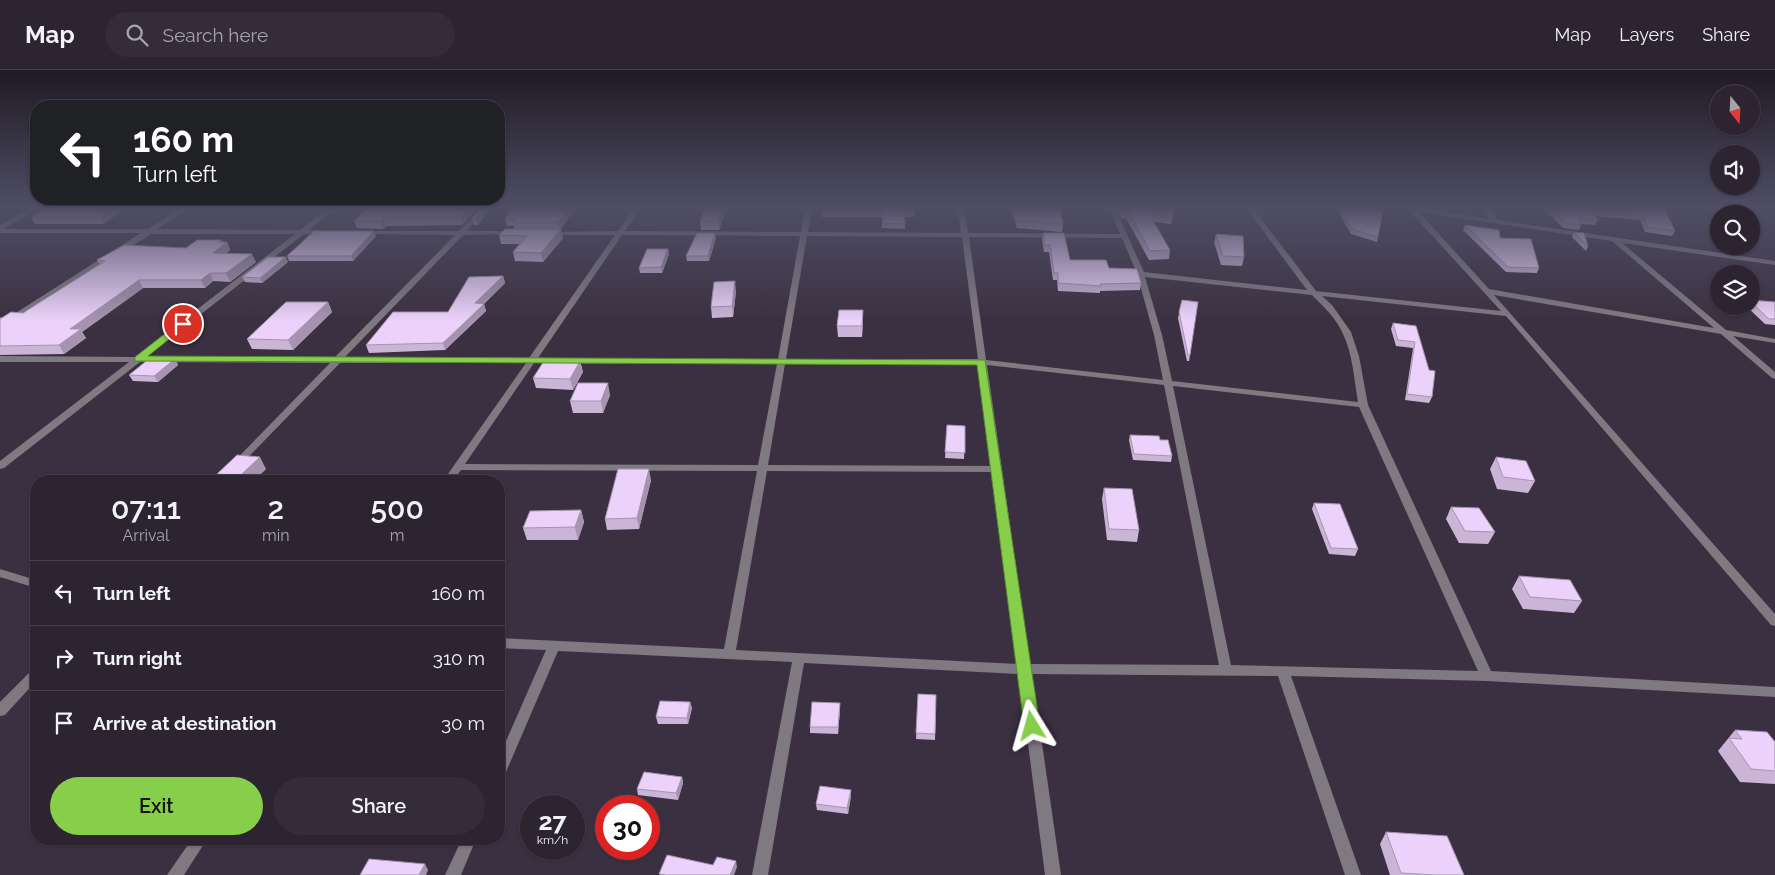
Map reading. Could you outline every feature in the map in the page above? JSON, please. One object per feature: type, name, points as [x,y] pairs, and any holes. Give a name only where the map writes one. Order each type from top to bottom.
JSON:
[{"type":"street","points":[[0,327],[127,246]]},
{"type":"street","points":[[0,466],[285,246]]},
{"type":"street","points":[[226,475],[449,246]]},
{"type":"street","points":[[452,475],[612,246]]},
{"type":"street","points":[[729,655],[802,246]]},
{"type":"street","points":[[966,246],[1053,875]]},
{"type":"street","points":[[1128,246],[1141,274],[1158,335],[1226,670]]},
{"type":"street","points":[[1278,246],[1312,291],[1329,307],[1347,332],[1355,356],[1363,405],[1487,676]]},
{"type":"street","points":[[1444,246],[1508,314],[1775,622]]},
{"type":"street","points":[[1622,246],[1775,376]]},
{"type":"street","points":[[1658,246],[1775,263]]},
{"type":"street","points":[[1141,274],[1312,291],[1508,314]]},
{"type":"street","points":[[1487,291],[1775,341]]},
{"type":"street","points":[[0,359],[981,362],[1168,385],[1363,405]]},
{"type":"street","points":[[458,467],[996,469]]},
{"type":"street","points":[[0,573],[30,582]]},
{"type":"street","points":[[505,643],[1024,670],[1226,670],[1487,676],[1775,692]]},
{"type":"street","points":[[505,758],[554,646]]},
{"type":"street","points":[[760,875],[799,658]]},
{"type":"street","points":[[1283,672],[1353,875]]},
{"type":"street","points":[[0,711],[30,679]]},
{"type":"street","points":[[175,875],[196,845]]},
{"type":"street","points":[[453,875],[466,845]]},
{"type":"building","points":[[123,246],[186,248],[189,246],[222,246],[213,253],[252,254],[226,273],[210,273],[201,280],[139,280],[70,329],[81,329],[59,345],[0,346],[0,319],[11,312],[23,313],[105,261],[97,260]]},
{"type":"building","points":[[298,246],[361,246],[351,256],[287,256]]},
{"type":"building","points":[[519,246],[547,246],[541,253],[513,252]]},
{"type":"building","points":[[691,246],[711,246],[708,256],[686,256]]},
{"type":"building","points":[[1050,246],[1067,246],[1070,260],[1106,260],[1109,268],[1137,269],[1141,283],[1100,284],[1101,286],[1058,283],[1058,273],[1054,273]]},
{"type":"building","points":[[1147,246],[1167,246],[1170,250],[1150,251]]},
{"type":"building","points":[[1220,246],[1243,246],[1244,257],[1223,256]]},
{"type":"building","points":[[1486,246],[1533,246],[1539,268],[1508,267]]},
{"type":"building","points":[[647,249],[668,249],[661,267],[639,268]]},
{"type":"building","points":[[268,257],[286,257],[260,278],[242,277]]},
{"type":"building","points":[[503,276],[475,303],[484,304],[443,343],[366,345],[393,312],[448,312],[469,277]]},
{"type":"building","points":[[735,281],[732,306],[711,307],[714,282]]},
{"type":"building","points":[[1182,300],[1198,302],[1190,355],[1188,355],[1179,312]]},
{"type":"building","points":[[1760,301],[1775,302],[1775,319],[1769,319],[1760,310]]},
{"type":"building","points":[[286,302],[328,302],[288,340],[247,339]]},
{"type":"building","points":[[839,310],[863,310],[862,326],[837,326]]},
{"type":"building","points":[[1393,323],[1416,326],[1429,370],[1435,371],[1432,397],[1407,394],[1415,342],[1398,340]]},
{"type":"building","points":[[150,358],[175,359],[154,376],[129,375]]},
{"type":"building","points":[[544,361],[580,361],[570,379],[533,378]]},
{"type":"building","points":[[578,383],[608,383],[601,401],[570,401]]},
{"type":"building","points":[[947,425],[965,426],[965,453],[945,452]]},
{"type":"building","points":[[1130,435],[1159,436],[1160,440],[1168,440],[1172,456],[1134,454]]},
{"type":"building","points":[[237,455],[260,457],[241,475],[217,474]]},
{"type":"building","points":[[1496,457],[1526,461],[1535,481],[1503,477]]},
{"type":"building","points":[[618,469],[649,469],[637,518],[605,519]]},
{"type":"building","points":[[1104,488],[1132,489],[1139,530],[1109,529]]},
{"type":"building","points":[[1314,503],[1340,504],[1358,549],[1331,548]]},
{"type":"building","points":[[1451,507],[1479,508],[1495,532],[1465,531]]},
{"type":"building","points":[[581,510],[575,527],[523,528],[530,511]]},
{"type":"building","points":[[1519,576],[1570,580],[1582,601],[1530,597]]},
{"type":"building","points":[[918,694],[936,695],[935,734],[916,733]]},
{"type":"building","points":[[660,701],[690,702],[687,718],[656,717]]},
{"type":"building","points":[[812,702],[840,703],[838,727],[810,727]]},
{"type":"building","points":[[1735,730],[1767,732],[1775,742],[1775,771],[1751,769],[1729,738],[1742,739]]},
{"type":"building","points":[[644,772],[682,777],[676,793],[637,789]]},
{"type":"building","points":[[820,786],[851,790],[847,808],[816,804]]},
{"type":"building","points":[[1386,832],[1447,836],[1464,875],[1401,873]]},
{"type":"building","points":[[667,855],[713,865],[717,857],[736,861],[730,875],[659,874]]},
{"type":"building","points":[[369,859],[425,864],[419,875],[360,875]]},
{"type":"route","points":[[183,324],[139,359],[981,362],[1032,726]]}]
